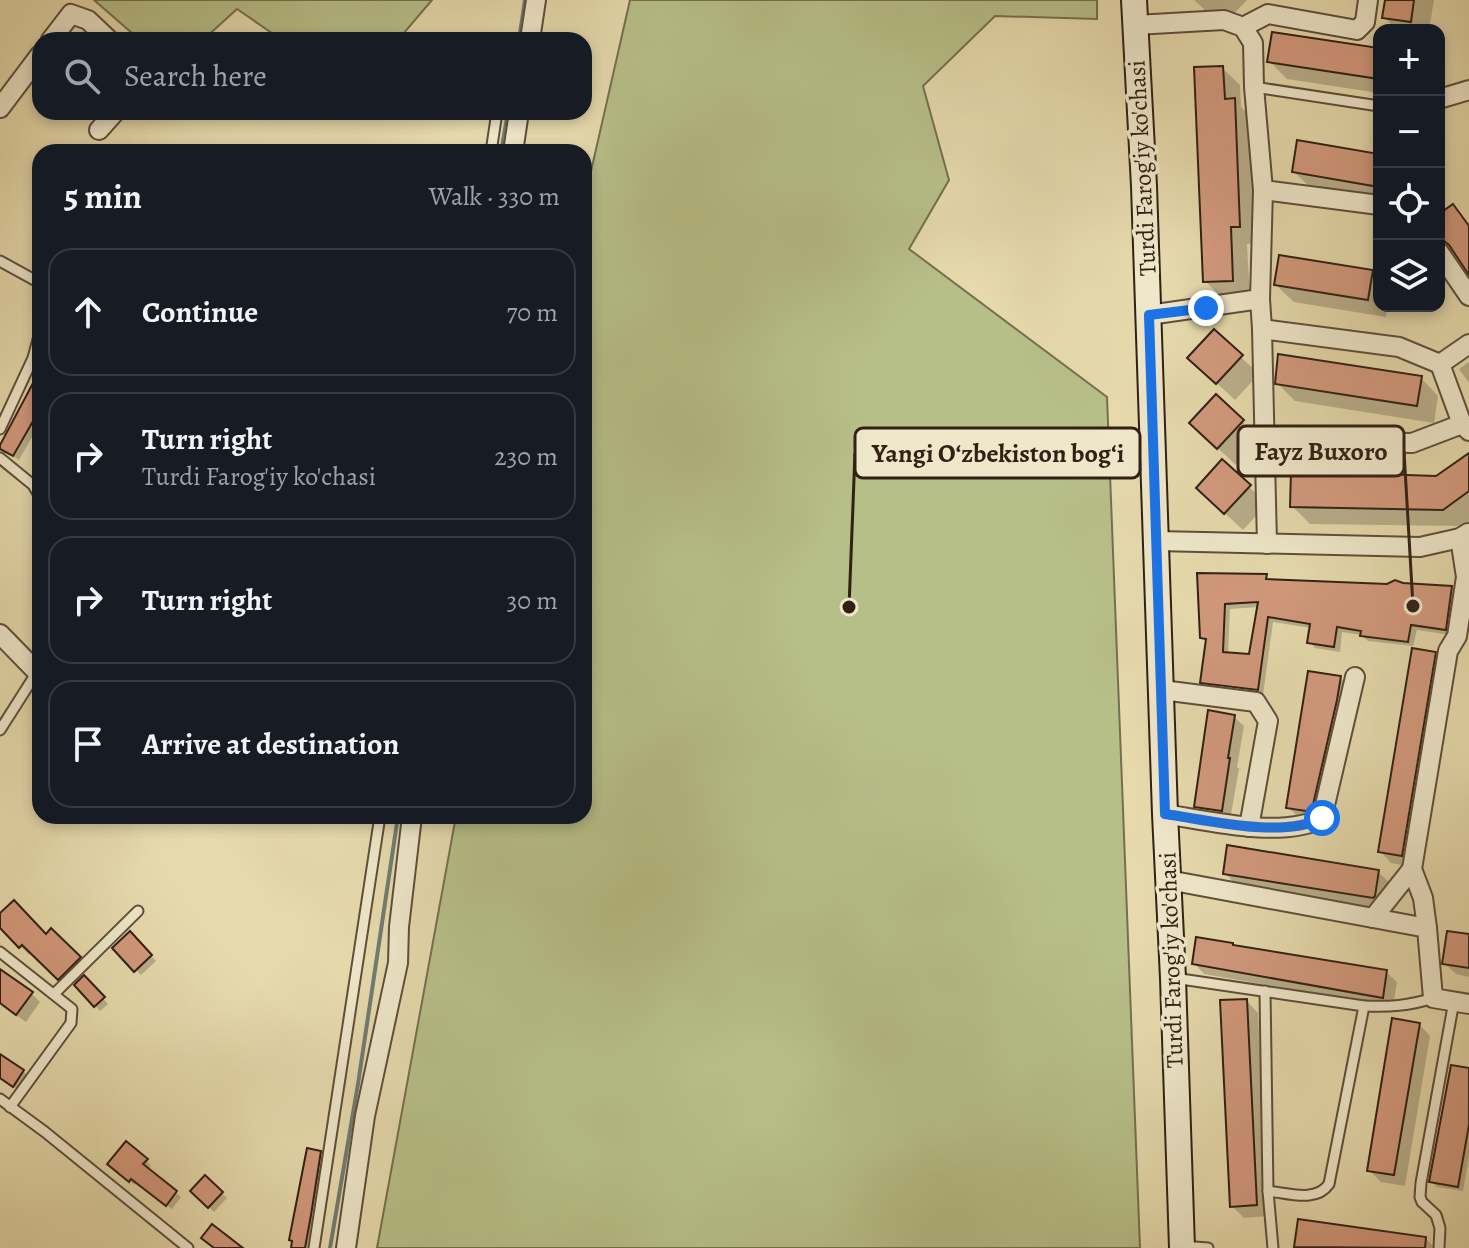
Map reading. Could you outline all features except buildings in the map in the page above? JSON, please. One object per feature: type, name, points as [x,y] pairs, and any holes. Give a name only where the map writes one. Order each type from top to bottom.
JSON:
[{"type":"main road","name":"Turdi Farog'iy ko'chasi","points":[[1134,0],[1149,315],[1182,1247]]},
{"type":"street","points":[[531,32],[536,0]]},
{"type":"street","points":[[1243,27],[1268,14],[1357,30],[1365,22],[1368,0]]},
{"type":"street","points":[[57,32],[71,14],[88,20],[101,32]]},
{"type":"street","points":[[1135,25],[1224,20],[1243,27],[1253,43],[1263,190],[1260,299],[1267,544]]},
{"type":"street","points":[[0,108],[32,66]]},
{"type":"street","points":[[1445,97],[1469,90]]},
{"type":"street","points":[[99,130],[108,120]]},
{"type":"street","points":[[514,144],[518,120]]},
{"type":"street","points":[[1263,190],[1373,204]]},
{"type":"street","points":[[1445,261],[1469,296]]},
{"type":"street","points":[[1149,315],[1260,299]]},
{"type":"street","points":[[1262,329],[1399,347],[1440,364],[1466,428],[1412,443],[1265,440]]},
{"type":"street","points":[[1440,364],[1469,344]]},
{"type":"street","points":[[1157,541],[1420,547],[1465,535],[1463,637],[1448,651],[1412,869],[1373,918]]},
{"type":"street","points":[[0,634],[32,666]]},
{"type":"street","points":[[1165,814],[1249,827],[1297,827],[1322,818],[1355,677]]},
{"type":"street","points":[[1162,690],[1256,702],[1268,721],[1249,827]]},
{"type":"street","points":[[346,1248],[365,1116],[398,963],[411,824]]},
{"type":"street","points":[[1412,869],[1423,898],[1433,998],[1462,1002]]},
{"type":"street","points":[[1168,880],[1427,928]]},
{"type":"lane","points":[[1254,87],[1373,105]]},
{"type":"lane","points":[[492,144],[496,120]]},
{"type":"lane","points":[[0,261],[32,279]]},
{"type":"lane","points":[[0,429],[32,360]]},
{"type":"lane","points":[[0,458],[32,484]]},
{"type":"lane","points":[[0,730],[32,683]]},
{"type":"lane","points":[[314,1248],[379,824]]},
{"type":"lane","points":[[54,994],[138,911]]},
{"type":"lane","points":[[0,952],[72,1009],[71,1023],[10,1107]]},
{"type":"lane","points":[[1173,978],[1364,1006],[1411,1005],[1433,998]]},
{"type":"lane","points":[[1265,991],[1268,1191],[1273,1248]]},
{"type":"lane","points":[[1439,1248],[1440,1228],[1436,1215],[1422,1202],[1421,1183],[1462,1002]]},
{"type":"lane","points":[[1268,1191],[1312,1196],[1324,1191],[1329,1184],[1364,1006]]},
{"type":"lane","points":[[0,1099],[188,1248]]},
{"type":"lane","points":[[1182,1247],[1208,1248]]},
{"type":"green space","points":[[94,0],[432,0],[405,32],[270,32],[237,9],[212,32],[131,32]]},
{"type":"green space","points":[[630,0],[1097,0],[1097,19],[995,16],[923,86],[949,180],[909,249],[1107,397],[1140,1248],[377,1248],[455,824],[592,824],[592,167]]},
{"type":"waterway","points":[[520,32],[525,0]]},
{"type":"waterway","points":[[502,144],[507,120]]},
{"type":"waterway","points":[[330,1248],[397,824]]},
{"type":"place","name":"Fayz Buxoro","points":[[1413,606]]},
{"type":"place","name":"Yangi Oʻzbekiston bogʻi","points":[[849,607]]},
{"type":"route","points":[[1206,308],[1149,315],[1165,814],[1249,827],[1297,827],[1322,818]]}]
